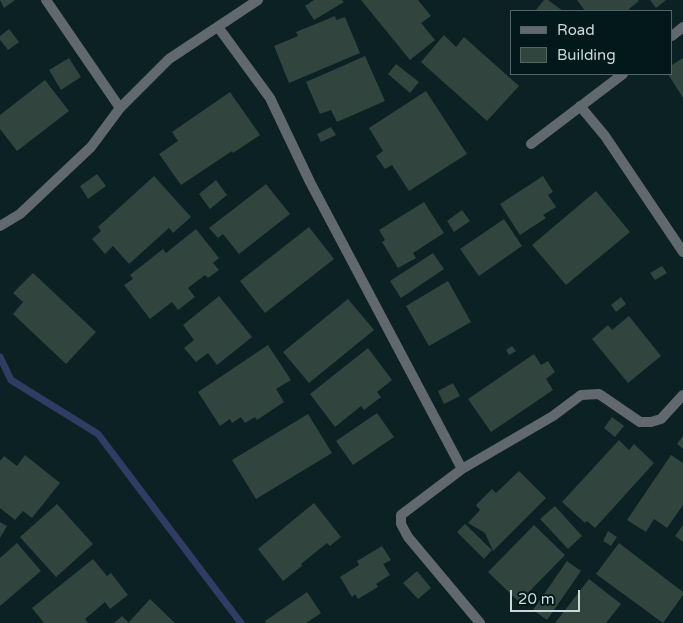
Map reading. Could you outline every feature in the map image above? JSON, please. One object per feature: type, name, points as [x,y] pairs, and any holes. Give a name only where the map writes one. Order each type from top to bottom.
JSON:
[{"type":"street","points":[[46,0],[120,108]]},
{"type":"street","points":[[0,226],[20,214],[91,147],[120,108],[169,59],[258,0]]},
{"type":"street","points":[[218,27],[270,98],[310,182],[462,469]]},
{"type":"street","points":[[673,35],[683,27]]},
{"type":"street","points":[[531,144],[621,75]]},
{"type":"street","points":[[580,106],[605,136],[683,252]]},
{"type":"street","points":[[480,623],[408,536],[401,524],[401,515],[406,509],[462,469],[553,416],[581,395],[599,394],[640,422],[651,422],[661,418],[683,395]]},
{"type":"building","points":[[0,0],[15,0],[4,8]]},
{"type":"building","points":[[314,0],[342,0],[344,2],[314,20],[305,6]]},
{"type":"building","points":[[361,0],[418,0],[431,16],[421,23],[435,40],[410,60]]},
{"type":"building","points":[[544,0],[548,0],[562,10],[536,10]]},
{"type":"building","points":[[577,0],[639,1],[630,10],[584,10]]},
{"type":"building","points":[[650,0],[666,0],[656,8]]},
{"type":"building","points":[[335,16],[336,20],[345,17],[360,53],[289,83],[274,46],[298,36],[296,32]]},
{"type":"building","points":[[9,29],[19,42],[8,50],[0,40],[0,36]]},
{"type":"building","points":[[444,35],[456,47],[464,37],[519,86],[487,121],[421,62]]},
{"type":"building","points":[[365,56],[385,101],[337,122],[331,110],[320,114],[306,82]]},
{"type":"building","points":[[69,58],[81,77],[61,90],[49,70]]},
{"type":"building","points":[[683,58],[683,98],[669,75],[673,75],[673,64]]},
{"type":"building","points":[[396,64],[419,82],[410,93],[388,74]]},
{"type":"building","points":[[45,80],[69,111],[17,151],[0,129],[0,115]]},
{"type":"building","points":[[426,91],[467,154],[409,191],[392,165],[385,169],[376,156],[383,151],[369,128]]},
{"type":"building","points":[[230,92],[260,135],[181,185],[159,154],[178,141],[172,132]]},
{"type":"building","points":[[331,127],[336,135],[321,142],[317,134]]},
{"type":"building","points":[[97,174],[106,186],[88,199],[80,186]]},
{"type":"building","points":[[154,176],[191,217],[173,233],[169,228],[129,264],[113,246],[105,254],[92,239],[101,231],[98,227]]},
{"type":"building","points":[[543,176],[553,192],[548,195],[556,207],[543,215],[546,218],[520,235],[500,204]]},
{"type":"building","points":[[216,180],[227,195],[210,209],[199,194]]},
{"type":"building","points":[[266,184],[290,214],[239,254],[223,234],[218,238],[209,228]]},
{"type":"building","points":[[596,191],[630,232],[566,285],[532,245]]},
{"type":"building","points":[[424,202],[444,233],[413,253],[416,258],[398,268],[382,242],[385,240],[379,230]]},
{"type":"building","points":[[462,210],[470,221],[454,232],[447,221]]},
{"type":"building","points":[[504,219],[522,246],[479,276],[460,249]]},
{"type":"building","points":[[309,227],[334,259],[265,313],[240,281]]},
{"type":"building","points":[[196,229],[219,258],[213,263],[219,270],[208,278],[205,275],[188,288],[195,297],[178,310],[172,302],[150,319],[124,285],[133,279],[130,275],[163,249],[166,253]]},
{"type":"building","points":[[433,253],[444,269],[401,298],[390,281]]},
{"type":"building","points":[[662,266],[667,273],[655,280],[650,273]]},
{"type":"building","points":[[33,273],[96,332],[66,364],[13,314],[23,302],[13,293]]},
{"type":"building","points":[[448,281],[471,322],[429,346],[406,306]]},
{"type":"building","points":[[219,296],[252,337],[217,365],[208,353],[196,362],[184,348],[194,340],[183,325]]},
{"type":"building","points":[[621,297],[626,304],[616,312],[611,305]]},
{"type":"building","points":[[348,299],[374,330],[309,383],[283,352]]},
{"type":"building","points":[[629,316],[661,356],[628,383],[592,339],[608,325],[612,330]]},
{"type":"building","points":[[268,345],[291,380],[276,389],[284,402],[257,420],[255,417],[245,423],[241,417],[232,423],[230,419],[220,426],[198,392]]},
{"type":"building","points":[[512,346],[516,351],[509,355],[506,350]]},
{"type":"building","points":[[368,348],[392,380],[377,392],[381,397],[364,410],[361,406],[335,427],[310,394]]},
{"type":"building","points":[[534,354],[541,365],[548,361],[555,372],[546,379],[553,390],[491,432],[468,399]]},
{"type":"building","points":[[453,383],[460,396],[444,404],[438,391]]},
{"type":"building","points":[[377,413],[394,437],[353,465],[336,441]]},
{"type":"building","points":[[308,414],[332,453],[256,499],[232,460]]},
{"type":"building","points":[[612,417],[624,426],[615,437],[604,428]]},
{"type":"building","points":[[683,436],[683,449],[677,444]]},
{"type":"building","points":[[619,440],[629,450],[634,444],[654,463],[595,528],[587,521],[585,523],[562,502]]},
{"type":"building","points":[[25,455],[60,483],[32,518],[23,511],[15,520],[0,508],[0,461],[4,456],[17,466]]},
{"type":"building","points":[[671,455],[683,463],[683,505],[667,528],[654,519],[646,532],[627,520]]},
{"type":"building","points":[[519,471],[546,498],[493,551],[485,533],[468,523],[480,510],[476,505],[492,489],[496,493]]},
{"type":"building","points":[[314,503],[341,537],[330,546],[327,543],[283,581],[258,549]]},
{"type":"building","points":[[57,504],[93,544],[56,577],[20,537]]},
{"type":"building","points":[[555,506],[582,536],[568,549],[540,519]]},
{"type":"building","points":[[0,522],[7,526],[0,538]]},
{"type":"building","points":[[465,524],[492,550],[484,559],[457,532]]},
{"type":"building","points":[[534,525],[565,555],[519,602],[488,572]]},
{"type":"building","points":[[683,525],[683,542],[675,536]]},
{"type":"building","points":[[608,531],[617,537],[611,546],[603,541]]},
{"type":"building","points":[[17,543],[41,571],[0,606],[0,558]]},
{"type":"building","points":[[619,543],[683,592],[683,595],[663,623],[596,574]]},
{"type":"building","points":[[382,546],[391,560],[383,564],[390,575],[376,584],[378,587],[358,599],[355,594],[352,597],[340,577],[359,565],[357,561]]},
{"type":"building","points":[[93,559],[107,576],[111,573],[128,595],[110,609],[105,602],[85,619],[88,623],[44,623],[32,608]]},
{"type":"building","points":[[567,561],[581,571],[547,620],[533,610]]},
{"type":"building","points":[[417,571],[431,588],[418,599],[403,583]]},
{"type":"building","points":[[589,579],[621,604],[606,623],[555,623]]},
{"type":"building","points":[[307,592],[321,613],[306,623],[266,623],[265,621]]},
{"type":"building","points":[[150,599],[175,623],[130,623]]},
{"type":"building","points":[[122,616],[129,623],[114,623]]},
{"type":"waterway","points":[[0,357],[11,380],[98,434],[241,623]]}]
